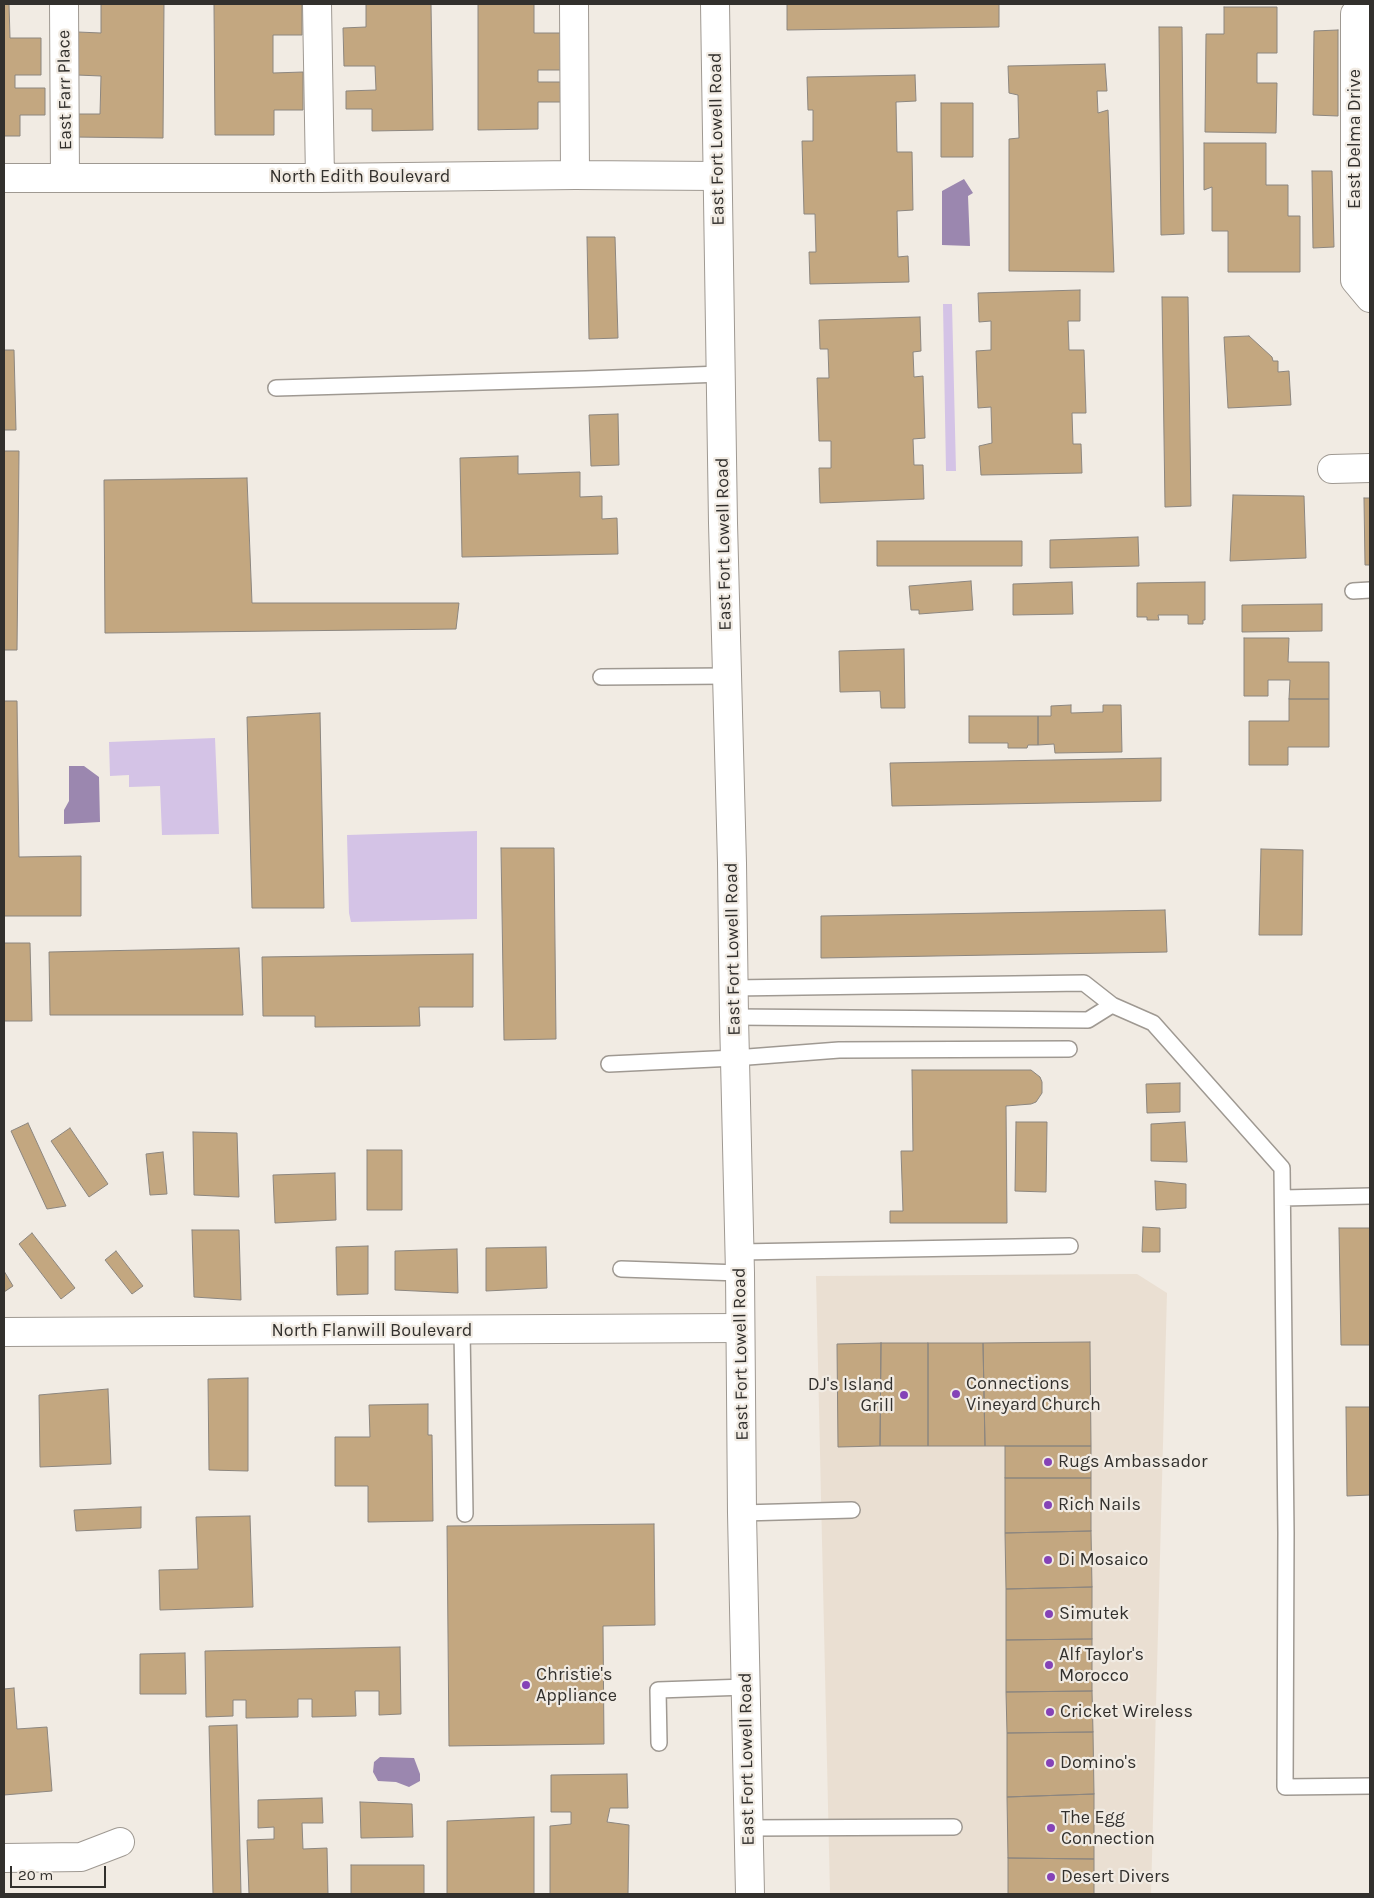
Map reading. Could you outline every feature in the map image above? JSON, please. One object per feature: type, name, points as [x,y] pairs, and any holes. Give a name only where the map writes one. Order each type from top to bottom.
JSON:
[{"type":"street","name":"East Farr Place","points":[[64,4],[65,177]]},
{"type":"street","points":[[318,4],[320,178]]},
{"type":"street","points":[[574,4],[576,175]]},
{"type":"street","name":"East Fort Lowell Road","points":[[715,4],[733,988],[740,1263],[742,1513],[750,1894]]},
{"type":"street","name":"East Delma Drive","points":[[1362,289],[1355,14],[1370,14]]},
{"type":"street","name":"North Edith Boulevard","points":[[4,178],[717,176]]},
{"type":"street","points":[[1332,469],[1370,468]]},
{"type":"street","name":"North Flanwill Boulevard","points":[[4,1332],[740,1328]]},
{"type":"street","points":[[4,1858],[81,1858],[120,1842]]},
{"type":"lane","points":[[276,388],[721,374]]},
{"type":"lane","points":[[1352,591],[1370,590]]},
{"type":"lane","points":[[600,677],[727,676]]},
{"type":"lane","points":[[733,988],[1084,984],[1112,1005],[1153,1023],[1282,1168],[1286,1523],[1285,1787],[1370,1786]]},
{"type":"lane","points":[[734,1017],[1088,1020],[1112,1005]]},
{"type":"lane","points":[[609,1064],[735,1058],[839,1050],[1069,1049]]},
{"type":"lane","points":[[1283,1198],[1370,1196]]},
{"type":"lane","points":[[621,1269],[1070,1246]]},
{"type":"lane","points":[[462,1330],[465,1514]]},
{"type":"lane","points":[[742,1513],[852,1510]]},
{"type":"lane","points":[[659,1743],[658,1690],[746,1687]]},
{"type":"lane","points":[[749,1828],[954,1827]]},
{"type":"shaded area","points":[[964,179],[973,193],[968,196],[970,246],[942,245],[942,191]]},
{"type":"shaded area","points":[[943,304],[952,304],[956,471],[946,471]]},
{"type":"shaded area","points":[[215,738],[219,834],[162,835],[160,786],[129,787],[129,775],[110,776],[109,742]]},
{"type":"shaded area","points":[[69,766],[84,766],[99,777],[100,822],[64,824],[64,810],[69,801]]},
{"type":"shaded area","points":[[477,831],[477,919],[351,922],[349,913],[347,835]]},
{"type":"shaded area","points":[[1137,1274],[1167,1293],[1151,1894],[830,1894],[816,1276]]},
{"type":"shaded area","points":[[380,1757],[414,1758],[420,1774],[420,1781],[409,1787],[396,1782],[378,1781],[373,1772],[374,1762]]},
{"type":"building","points":[[4,4],[9,4],[10,38],[41,38],[41,75],[15,75],[15,88],[45,88],[45,115],[20,115],[20,136],[4,136]]},
{"type":"building","points":[[101,4],[164,4],[163,138],[72,137],[72,114],[100,114],[101,76],[77,75],[78,32],[101,33]]},
{"type":"building","points":[[214,4],[302,4],[302,35],[273,35],[273,73],[303,72],[303,110],[274,110],[274,135],[215,135]]},
{"type":"building","points":[[366,4],[431,4],[433,130],[372,131],[372,109],[346,109],[346,91],[376,90],[375,66],[344,66],[343,28],[366,27]]},
{"type":"building","points":[[478,4],[534,4],[534,33],[565,33],[565,70],[538,70],[538,82],[565,82],[565,102],[538,102],[538,129],[478,130]]},
{"type":"building","points":[[787,4],[999,4],[999,27],[787,30]]},
{"type":"building","points":[[1224,7],[1277,7],[1277,53],[1257,53],[1257,83],[1277,83],[1276,133],[1205,132],[1206,34],[1224,34]]},
{"type":"building","points":[[1159,27],[1182,27],[1184,234],[1161,235]]},
{"type":"building","points":[[1338,30],[1338,116],[1313,115],[1314,31]]},
{"type":"building","points":[[1105,64],[1107,91],[1097,91],[1098,113],[1108,110],[1114,272],[1009,271],[1009,139],[1019,138],[1018,95],[1009,93],[1008,66]]},
{"type":"building","points":[[915,75],[916,101],[896,102],[897,152],[912,152],[913,210],[897,211],[898,257],[908,256],[909,282],[810,284],[809,252],[816,252],[815,214],[804,214],[802,141],[813,141],[813,110],[808,110],[807,77]]},
{"type":"building","points":[[941,103],[973,103],[973,157],[941,157]]},
{"type":"building","points":[[1204,143],[1266,143],[1266,185],[1288,185],[1288,216],[1300,216],[1300,272],[1228,272],[1228,231],[1212,231],[1212,187],[1204,190]]},
{"type":"building","points":[[1312,171],[1332,171],[1334,247],[1313,248]]},
{"type":"building","points":[[587,237],[615,237],[618,338],[589,339]]},
{"type":"building","points":[[1080,290],[1080,321],[1068,321],[1069,350],[1084,350],[1086,413],[1072,413],[1073,444],[1081,444],[1082,473],[981,475],[979,446],[992,443],[991,407],[978,408],[976,351],[991,350],[991,321],[979,322],[978,293]]},
{"type":"building","points":[[1162,297],[1188,297],[1191,506],[1165,507]]},
{"type":"building","points":[[920,317],[921,351],[913,352],[914,377],[923,376],[925,438],[913,439],[914,465],[923,465],[924,499],[820,503],[819,468],[831,468],[831,441],[819,441],[817,378],[829,378],[828,349],[820,349],[819,320]]},
{"type":"building","points":[[1249,336],[1272,357],[1273,361],[1278,361],[1278,372],[1289,371],[1291,405],[1228,408],[1224,337]]},
{"type":"building","points":[[4,350],[14,350],[16,430],[4,430]]},
{"type":"building","points":[[618,414],[619,465],[591,466],[589,415]]},
{"type":"building","points":[[4,451],[19,451],[17,650],[4,650]]},
{"type":"building","points":[[518,456],[518,474],[580,472],[580,497],[602,496],[602,519],[617,518],[618,554],[462,557],[460,458]]},
{"type":"building","points":[[247,478],[252,603],[459,603],[456,629],[105,633],[104,480]]},
{"type":"building","points":[[1233,495],[1304,496],[1306,558],[1230,561]]},
{"type":"building","points":[[1364,498],[1370,498],[1370,565],[1365,565]]},
{"type":"building","points":[[1138,537],[1139,566],[1050,568],[1050,540]]},
{"type":"building","points":[[877,541],[1022,541],[1022,566],[877,566]]},
{"type":"building","points":[[971,581],[973,610],[919,614],[919,610],[911,610],[909,586]]},
{"type":"building","points":[[1072,582],[1073,614],[1013,615],[1013,584]]},
{"type":"building","points":[[1205,582],[1205,620],[1203,620],[1203,624],[1188,624],[1188,615],[1158,615],[1159,620],[1147,620],[1147,617],[1137,617],[1137,583]]},
{"type":"building","points":[[1322,604],[1322,631],[1242,632],[1242,605]]},
{"type":"building","points":[[1244,638],[1289,638],[1288,662],[1329,662],[1329,699],[1289,699],[1290,680],[1268,680],[1268,696],[1244,696]]},
{"type":"building","points":[[904,649],[905,708],[881,708],[880,691],[840,692],[839,651]]},
{"type":"building","points":[[1289,699],[1329,699],[1329,747],[1288,747],[1288,765],[1249,765],[1249,721],[1289,721]]},
{"type":"building","points":[[4,701],[17,701],[19,857],[81,856],[81,916],[4,916]]},
{"type":"building","points":[[1071,705],[1071,713],[1103,712],[1103,705],[1121,705],[1122,752],[1055,753],[1054,744],[1038,745],[1038,716],[1051,716],[1051,706]]},
{"type":"building","points":[[320,713],[324,908],[252,908],[247,717]]},
{"type":"building","points":[[969,716],[1038,716],[1038,745],[1028,745],[1027,748],[1008,748],[1008,743],[969,743]]},
{"type":"building","points":[[1161,758],[1161,801],[892,806],[890,763]]},
{"type":"building","points":[[501,848],[554,848],[556,1039],[504,1040]]},
{"type":"building","points":[[1261,849],[1303,850],[1302,935],[1259,935]]},
{"type":"building","points":[[1165,910],[1167,952],[821,958],[821,916]]},
{"type":"building","points":[[4,943],[30,943],[32,1021],[4,1021]]},
{"type":"building","points":[[239,948],[243,1015],[50,1015],[49,952]]},
{"type":"building","points":[[473,954],[473,1007],[419,1007],[420,1026],[315,1027],[315,1016],[263,1016],[262,957]]},
{"type":"building","points":[[912,1070],[1031,1070],[1040,1077],[1042,1093],[1036,1102],[1006,1106],[1007,1223],[890,1223],[890,1211],[903,1211],[901,1151],[913,1151]]},
{"type":"building","points":[[1180,1083],[1180,1112],[1147,1113],[1146,1084]]},
{"type":"building","points":[[1016,1122],[1047,1122],[1046,1192],[1015,1191]]},
{"type":"building","points":[[1185,1122],[1187,1162],[1151,1161],[1151,1124]]},
{"type":"building","points":[[28,1123],[66,1206],[47,1209],[11,1131]]},
{"type":"building","points":[[70,1128],[108,1184],[89,1197],[51,1141]]},
{"type":"building","points":[[193,1132],[237,1133],[239,1197],[194,1195]]},
{"type":"building","points":[[367,1150],[402,1150],[402,1210],[367,1210]]},
{"type":"building","points":[[163,1152],[167,1194],[150,1195],[146,1154]]},
{"type":"building","points":[[335,1173],[336,1220],[275,1223],[273,1175]]},
{"type":"building","points":[[1155,1181],[1186,1184],[1186,1208],[1156,1210]]},
{"type":"building","points":[[1143,1227],[1160,1228],[1160,1252],[1142,1252]]},
{"type":"building","points":[[1339,1228],[1370,1228],[1370,1345],[1341,1345]]},
{"type":"building","points":[[192,1230],[239,1230],[241,1300],[194,1297]]},
{"type":"building","points":[[32,1233],[75,1288],[61,1299],[19,1244]]},
{"type":"building","points":[[368,1246],[368,1294],[337,1295],[336,1247]]},
{"type":"building","points":[[546,1247],[547,1288],[486,1291],[486,1248]]},
{"type":"building","points":[[457,1249],[458,1293],[395,1290],[395,1251]]},
{"type":"building","points":[[116,1251],[143,1286],[132,1294],[105,1260]]},
{"type":"building","points":[[4,1271],[13,1286],[4,1292]]},
{"type":"building","points":[[1090,1342],[1091,1446],[985,1446],[983,1343]]},
{"type":"building","name":"DJ's Island Grill","points":[[881,1343],[928,1343],[928,1446],[880,1446]]},
{"type":"building","points":[[881,1343],[880,1446],[838,1447],[837,1344]]},
{"type":"building","name":"Connections Vineyard Church","points":[[928,1343],[983,1343],[985,1446],[928,1446]]},
{"type":"building","points":[[248,1378],[248,1471],[209,1470],[208,1379]]},
{"type":"building","points":[[108,1389],[111,1464],[40,1467],[39,1395]]},
{"type":"building","points":[[428,1404],[428,1435],[432,1435],[433,1521],[368,1522],[368,1486],[335,1486],[335,1437],[370,1437],[369,1405]]},
{"type":"building","points":[[1346,1407],[1370,1407],[1370,1495],[1347,1496]]},
{"type":"building","name":"Rugs Ambassador","points":[[1005,1446],[1091,1446],[1091,1478],[1005,1478]]},
{"type":"building","name":"Rich Nails","points":[[1005,1478],[1091,1478],[1091,1531],[1005,1533]]},
{"type":"building","points":[[141,1507],[141,1528],[76,1531],[74,1510]]},
{"type":"building","points":[[250,1516],[253,1607],[160,1610],[159,1570],[198,1569],[196,1517]]},
{"type":"building","name":"Christie's Appliance","points":[[654,1524],[655,1625],[603,1626],[604,1744],[449,1746],[447,1526]]},
{"type":"building","name":"Di Mosaico","points":[[1091,1531],[1092,1587],[1006,1589],[1005,1533]]},
{"type":"building","name":"Simutek","points":[[1092,1587],[1092,1639],[1006,1640],[1006,1589]]},
{"type":"building","name":"Alf Taylor's Morocco","points":[[1092,1639],[1092,1691],[1006,1692],[1006,1640]]},
{"type":"building","points":[[400,1647],[401,1714],[379,1715],[379,1691],[355,1691],[356,1716],[312,1717],[312,1699],[298,1699],[298,1717],[246,1718],[246,1700],[233,1700],[233,1716],[206,1717],[205,1651]]},
{"type":"building","points":[[185,1653],[186,1694],[140,1694],[140,1654]]},
{"type":"building","points":[[14,1688],[17,1729],[47,1727],[52,1791],[4,1795],[4,1689]]},
{"type":"building","name":"Cricket Wireless","points":[[1092,1691],[1093,1732],[1007,1733],[1006,1692]]},
{"type":"building","points":[[237,1725],[241,1894],[213,1894],[209,1726]]},
{"type":"building","name":"Domino's","points":[[1093,1732],[1094,1794],[1007,1797],[1007,1733]]},
{"type":"building","points":[[627,1774],[628,1808],[610,1808],[607,1822],[629,1825],[628,1894],[550,1894],[550,1826],[571,1824],[571,1812],[551,1812],[551,1775]]},
{"type":"building","name":"The Egg Connection","points":[[1094,1794],[1094,1859],[1008,1858],[1007,1797]]},
{"type":"building","points":[[322,1798],[323,1823],[302,1823],[303,1849],[327,1848],[328,1894],[249,1894],[247,1840],[274,1839],[274,1827],[258,1828],[258,1800]]},
{"type":"building","points":[[360,1802],[412,1804],[413,1837],[361,1838]]},
{"type":"building","points":[[534,1817],[534,1894],[447,1894],[447,1821]]},
{"type":"building","name":"Desert Divers","points":[[1008,1858],[1094,1859],[1094,1894],[1008,1894]]},
{"type":"building","points":[[351,1865],[424,1865],[424,1894],[351,1894]]},
{"type":"place","name":"Connections Vineyard Church","points":[[956,1394]]},
{"type":"place","name":"DJ's Island Grill","points":[[904,1395]]},
{"type":"place","name":"Rugs Ambassador","points":[[1048,1462]]},
{"type":"place","name":"Rich Nails","points":[[1048,1505]]},
{"type":"place","name":"Di Mosaico","points":[[1048,1560]]},
{"type":"place","name":"Simutek","points":[[1049,1614]]},
{"type":"place","name":"Alf Taylor's Morocco","points":[[1049,1665]]},
{"type":"place","name":"Christie's Appliance","points":[[526,1685]]},
{"type":"place","name":"Cricket Wireless","points":[[1050,1712]]},
{"type":"place","name":"Domino's","points":[[1050,1763]]},
{"type":"place","name":"The Egg Connection","points":[[1051,1828]]},
{"type":"place","name":"Desert Divers","points":[[1051,1877]]}]
